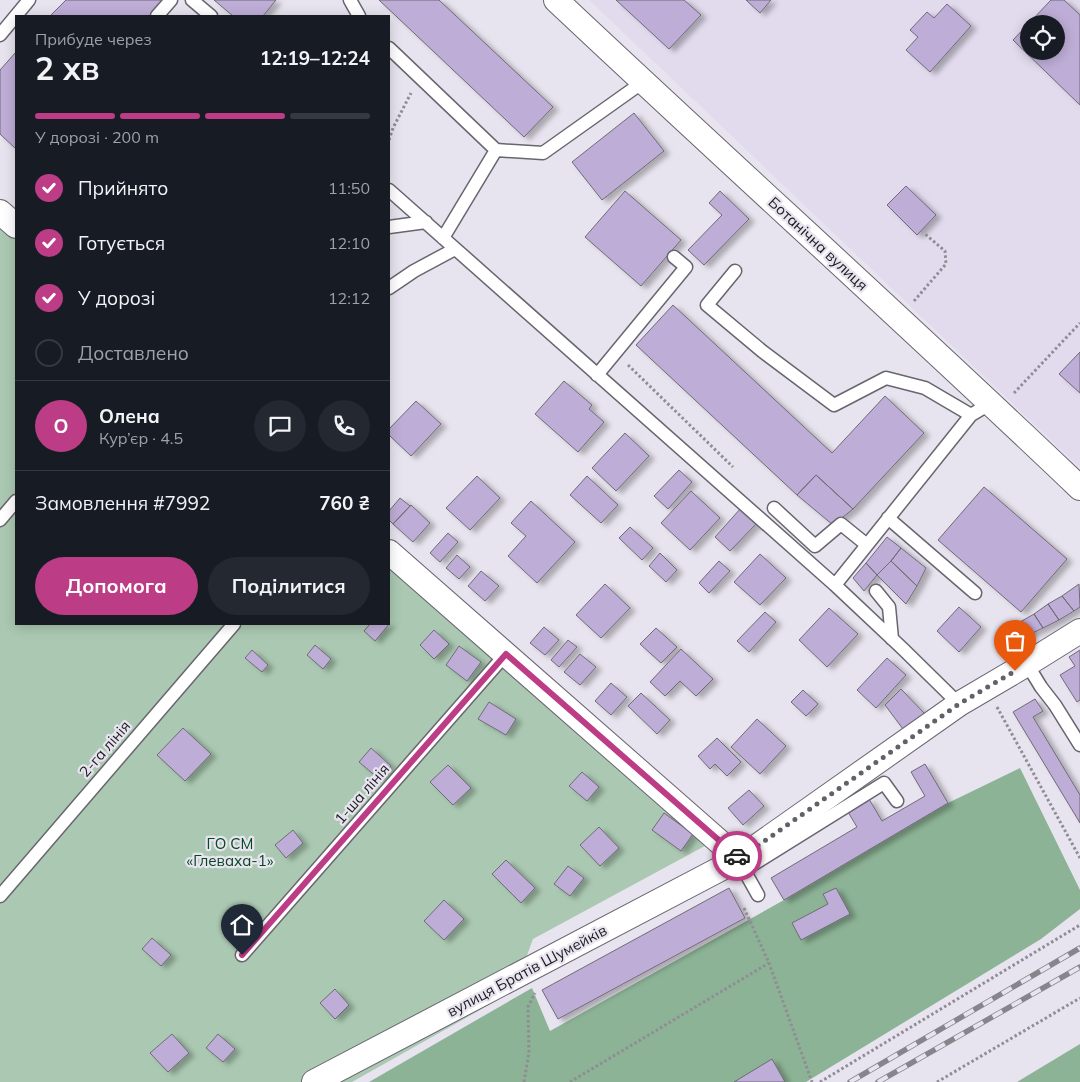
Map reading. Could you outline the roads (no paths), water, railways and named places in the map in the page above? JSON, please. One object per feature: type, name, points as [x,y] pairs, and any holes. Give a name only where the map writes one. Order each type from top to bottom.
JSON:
[{"type":"street","name":"Ботанічна вулиця","points":[[556,0],[900,319],[981,409],[1080,488]]},
{"type":"street","points":[[0,212],[15,225]]},
{"type":"street","points":[[390,553],[506,654],[748,858],[878,774],[959,704],[1080,631]]},
{"type":"street","name":"вулиця Братів Шумейків","points":[[314,1082],[748,858]]},
{"type":"lane","points":[[16,15],[28,0]]},
{"type":"lane","points":[[158,15],[171,0]]},
{"type":"lane","points":[[192,0],[211,15]]},
{"type":"lane","points":[[350,0],[358,15]]},
{"type":"lane","points":[[0,35],[15,16]]},
{"type":"lane","points":[[390,49],[496,150],[543,153],[643,82]]},
{"type":"lane","points":[[443,238],[496,150]]},
{"type":"lane","points":[[390,191],[835,585],[959,704]]},
{"type":"lane","points":[[390,227],[426,222]]},
{"type":"lane","points":[[390,287],[414,271],[455,249]]},
{"type":"lane","points":[[597,375],[686,267],[674,257]]},
{"type":"lane","points":[[735,271],[706,305],[762,352],[834,405],[886,378],[925,388],[981,409],[888,518],[835,585]]},
{"type":"lane","points":[[0,520],[15,502]]},
{"type":"lane","points":[[774,508],[815,546],[841,524],[867,545]]},
{"type":"lane","points":[[888,518],[975,593]]},
{"type":"lane","points":[[783,539],[792,525]]},
{"type":"lane","points":[[876,591],[889,607],[892,639]]},
{"type":"lane","name":"2-га лінія","points":[[0,896],[233,625]]},
{"type":"lane","name":"1-ша лінія","points":[[242,955],[506,654]]},
{"type":"lane","points":[[1027,664],[1080,744]]},
{"type":"lane","points":[[878,774],[897,801]]},
{"type":"lane","points":[[748,858],[744,870],[758,895]]},
{"type":"railway","points":[[850,1082],[1080,948]]},
{"type":"railway","points":[[878,1082],[1080,967]]},
{"type":"park label","name":"ГО СМ «Глеваха-1»","points":[[230,852]]}]
